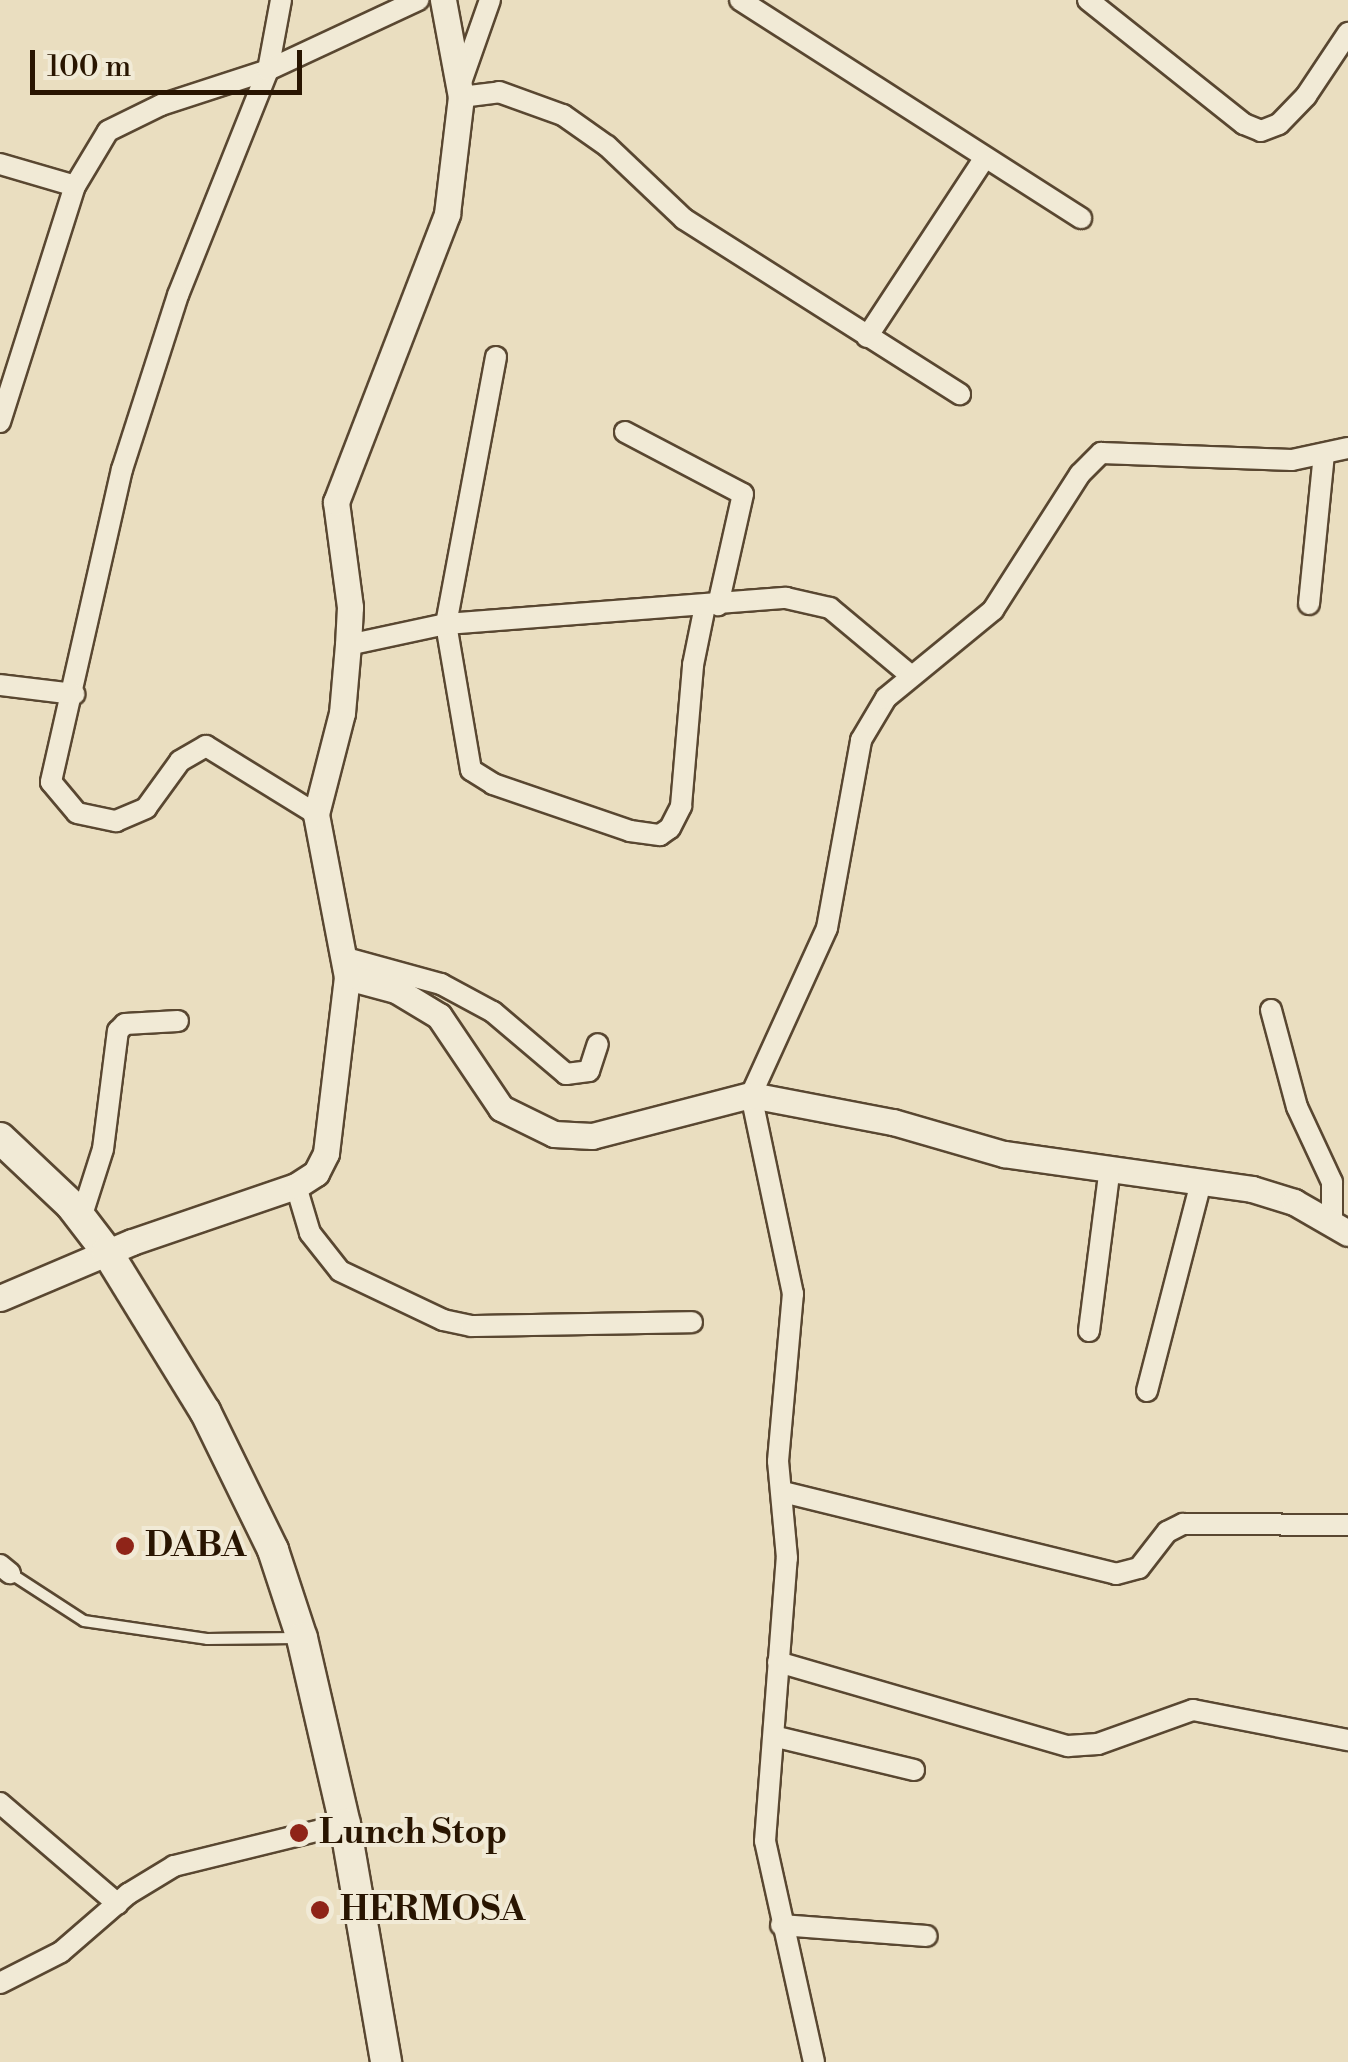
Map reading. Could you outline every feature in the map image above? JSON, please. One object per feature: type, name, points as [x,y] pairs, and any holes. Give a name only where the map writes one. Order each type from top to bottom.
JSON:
[{"type":"main road","points":[[0,1138],[80,1218],[106,1252],[227,1453],[273,1550],[302,1638],[345,1824],[386,2062]]},
{"type":"street","points":[[281,0],[268,70],[142,402],[51,782],[65,805],[89,819],[116,821],[146,808],[180,762],[206,746],[316,814]]},
{"type":"street","points":[[0,422],[75,186],[96,143],[123,120],[268,70],[418,0]]},
{"type":"street","points":[[443,0],[460,92]]},
{"type":"street","points":[[0,1298],[106,1252],[296,1186],[316,1173],[326,1153],[345,967],[316,814],[342,713],[348,645],[339,480],[446,214],[460,92],[490,0]]},
{"type":"street","points":[[740,0],[1082,218]]},
{"type":"street","points":[[1088,0],[1244,124],[1261,130],[1280,124],[1306,96],[1348,33]]},
{"type":"street","points":[[460,92],[499,92],[562,116],[607,146],[684,218],[960,394]]},
{"type":"street","points":[[866,337],[984,158]]},
{"type":"street","points":[[0,164],[75,186]]},
{"type":"street","points":[[496,357],[446,624],[471,770],[493,784],[660,836],[681,806],[693,665],[743,494],[624,432]]},
{"type":"street","points":[[814,2062],[765,1841],[787,1558],[778,1461],[791,1262],[751,1096],[826,928],[861,740],[886,698],[993,610],[1080,474],[1101,453],[1262,460],[1324,455],[1348,448]]},
{"type":"street","points":[[1309,604],[1324,455]]},
{"type":"street","points":[[348,645],[446,624],[786,598],[821,604],[910,675]]},
{"type":"street","points":[[0,685],[74,694]]},
{"type":"street","points":[[345,967],[430,1010],[501,1108],[554,1134],[592,1136],[751,1096],[893,1122],[1004,1154],[1274,1194],[1340,1229]]},
{"type":"street","points":[[345,967],[441,984],[467,998],[566,1074],[590,1071],[598,1044]]},
{"type":"street","points":[[1271,1010],[1297,1106],[1332,1182],[1340,1229]]},
{"type":"street","points":[[80,1218],[103,1150],[118,1030],[125,1024],[178,1021]]},
{"type":"street","points":[[1089,1331],[1110,1168]]},
{"type":"street","points":[[1146,1390],[1201,1182]]},
{"type":"street","points":[[296,1186],[324,1256],[358,1283],[456,1324],[692,1322]]},
{"type":"street","points":[[783,1492],[1116,1574],[1139,1568],[1167,1532],[1183,1524],[1348,1525]]},
{"type":"street","points":[[778,1662],[1068,1746],[1098,1744],[1193,1710],[1348,1740]]},
{"type":"street","points":[[776,1737],[914,1770]]},
{"type":"street","points":[[0,1803],[118,1904]]},
{"type":"street","points":[[0,1983],[61,1952],[118,1904],[174,1866],[345,1824]]},
{"type":"street","points":[[781,1925],[926,1936]]},
{"type":"lane","points":[[5,1569],[84,1621],[207,1639],[302,1638]]},
{"type":"place","name":"DABA","points":[[125,1546]]},
{"type":"place","name":"Lunch Stop","points":[[299,1833]]},
{"type":"place","name":"HERMOSA","points":[[320,1910]]}]
